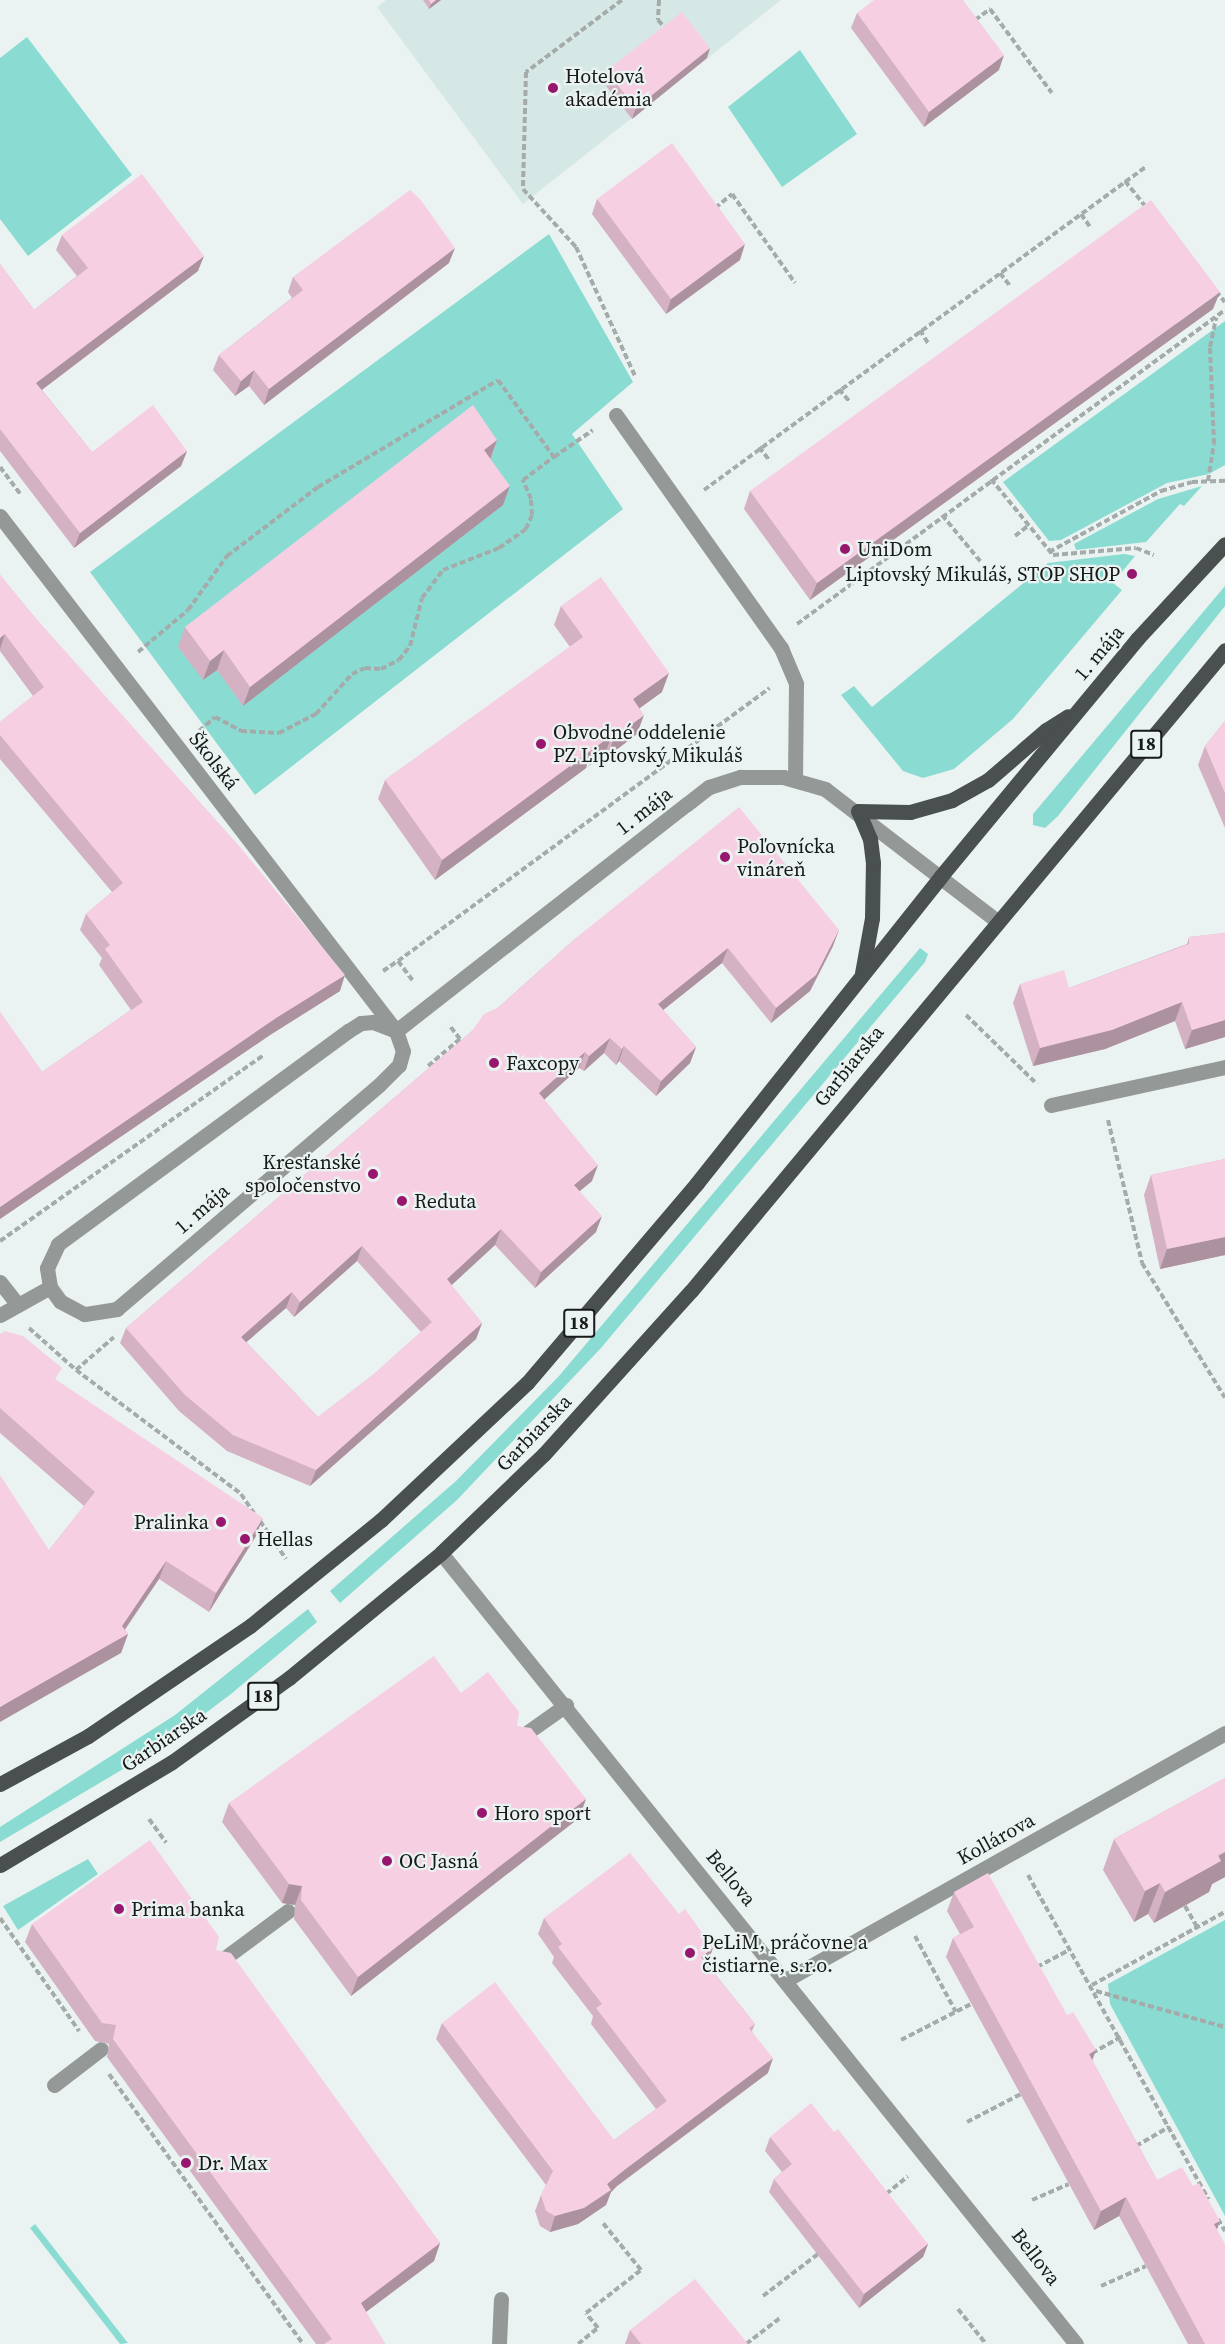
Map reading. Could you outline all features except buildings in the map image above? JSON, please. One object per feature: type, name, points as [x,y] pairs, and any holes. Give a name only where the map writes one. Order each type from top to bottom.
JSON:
[{"type":"main road","name":"1. mája","points":[[941,876],[1078,710],[1225,544]]},
{"type":"main road","name":"18","points":[[996,920],[1225,650]]},
{"type":"main road","points":[[861,976],[872,918],[873,863],[870,839],[858,811],[910,812],[952,800],[988,780],[1046,730],[1078,710]]},
{"type":"main road","name":"Garbiarska","points":[[0,1784],[88,1736],[250,1626],[381,1520],[473,1436],[526,1383],[599,1300],[941,876]]},
{"type":"main road","name":"Garbiarska","points":[[0,1865],[181,1756],[346,1634],[441,1553],[544,1454],[639,1351],[996,920]]},
{"type":"street","points":[[616,415],[781,648],[790,668],[798,702],[795,779]]},
{"type":"street","name":"Školská","points":[[0,516],[396,1031]]},
{"type":"street","name":"1. mája","points":[[50,1287],[69,1308],[84,1314],[117,1309],[392,1073],[403,1051],[396,1031],[709,787],[753,775],[795,779],[825,789],[858,811],[996,920]]},
{"type":"street","points":[[0,1315],[50,1287],[47,1268],[58,1244],[348,1031],[361,1023],[373,1022],[396,1031]]},
{"type":"street","points":[[1051,1105],[1225,1067]]},
{"type":"street","points":[[0,1282],[18,1305]]},
{"type":"street","name":"Bellova","points":[[441,1553],[566,1705],[1076,2344]]},
{"type":"street","points":[[518,1739],[566,1705]]},
{"type":"street","name":"Kollárova","points":[[786,1980],[1225,1733]]},
{"type":"street","points":[[218,1963],[288,1911]]},
{"type":"street","points":[[54,2085],[97,2051]]},
{"type":"street","points":[[499,2344],[501,2299]]},
{"type":"path","points":[[622,0],[526,72],[523,189],[576,247],[636,376]]},
{"type":"path","points":[[659,0],[658,20],[667,31]]},
{"type":"path","points":[[966,27],[990,9],[1052,93]]},
{"type":"path","points":[[709,498],[702,488],[1147,166]]},
{"type":"path","points":[[1125,181],[1154,216]]},
{"type":"path","points":[[707,214],[732,194],[795,283]]},
{"type":"path","points":[[1081,214],[1090,227]]},
{"type":"path","points":[[1000,273],[1010,286]]},
{"type":"path","points":[[1211,285],[1225,302]]},
{"type":"path","points":[[790,614],[797,624],[991,479],[1225,310]]},
{"type":"path","points":[[1208,481],[1214,444],[1210,347],[1216,317]]},
{"type":"path","points":[[920,330],[929,345]]},
{"type":"path","points":[[117,669],[188,610],[227,556],[318,487],[498,380],[554,457]]},
{"type":"path","points":[[839,389],[850,402]]},
{"type":"path","points":[[197,733],[215,717],[241,731],[279,734],[316,714],[352,674],[365,668],[381,669],[399,660],[410,646],[422,598],[443,570],[499,548],[526,529],[532,515],[531,499],[523,480],[616,415]]},
{"type":"path","points":[[759,447],[770,461]]},
{"type":"path","points":[[991,479],[1048,552],[1061,556],[1136,548],[1154,555]]},
{"type":"path","points":[[1048,552],[1161,491],[1208,481],[1225,481]]},
{"type":"path","points":[[942,515],[981,562]]},
{"type":"path","points":[[1015,536],[1028,526]]},
{"type":"path","points":[[138,653],[144,662]]},
{"type":"path","points":[[398,961],[769,689],[790,668]]},
{"type":"path","points":[[190,724],[204,742]]},
{"type":"path","points":[[361,987],[380,973],[373,964]]},
{"type":"path","points":[[966,1015],[1030,1074],[1051,1105]]},
{"type":"path","points":[[0,1241],[273,1049]]},
{"type":"path","points":[[1102,1093],[1142,1263],[1225,1398]]},
{"type":"path","points":[[18,1305],[32,1334],[240,1494],[286,1559]]},
{"type":"path","points":[[149,1819],[166,1842]]},
{"type":"path","points":[[1015,1852],[1092,1985],[1211,2205]]},
{"type":"path","points":[[1185,1906],[1197,1928]]},
{"type":"path","points":[[1092,1985],[1225,1912]]},
{"type":"path","points":[[903,1915],[956,2012]]},
{"type":"path","points":[[0,1918],[97,2051],[303,2344]]},
{"type":"path","points":[[1028,1972],[1071,1949]]},
{"type":"path","points":[[1095,1991],[1225,2027]]},
{"type":"path","points":[[902,2040],[971,2004]]},
{"type":"path","points":[[1082,2058],[1120,2037]]},
{"type":"path","points":[[968,2122],[1021,2094]]},
{"type":"path","points":[[1125,2152],[1169,2127]]},
{"type":"path","points":[[878,2200],[910,2173]]},
{"type":"path","points":[[1032,2200],[1069,2184]]},
{"type":"path","points":[[1216,2215],[1225,2231]]},
{"type":"path","points":[[578,2344],[598,2328],[586,2313],[641,2270],[603,2223]]},
{"type":"path","points":[[1215,2228],[1222,2225]]},
{"type":"path","points":[[763,2296],[818,2254]]},
{"type":"path","points":[[1101,2286],[1146,2266]]},
{"type":"path","points":[[958,2309],[986,2344]]},
{"type":"path","points":[[746,2344],[780,2318]]},
{"type":"shaded area","name":"Hotelová akadémia","points":[[386,0],[781,0],[523,204],[377,7]]},
{"type":"shaded area","points":[[27,37],[132,175],[28,256],[0,219],[0,58]]},
{"type":"shaded area","points":[[800,50],[857,134],[782,187],[728,107]]},
{"type":"shaded area","points":[[549,234],[633,382],[572,434],[623,509],[255,795],[90,572]]},
{"type":"shaded area","points":[[1225,321],[1225,465],[1209,474],[1167,483],[1061,540],[1049,541],[1003,482]]},
{"type":"shaded area","points":[[1202,486],[1184,506],[1180,504],[1146,542],[1076,550],[1074,544],[1158,499]]},
{"type":"shaded area","points":[[1124,554],[1135,556],[1113,583],[1122,590],[1013,719],[954,769],[923,778],[903,771],[841,695],[854,686],[872,707],[1048,563]]},
{"type":"shaded area","points":[[1225,586],[1225,606],[1058,816],[1045,828],[1033,825],[1033,814]]},
{"type":"shaded area","points":[[920,948],[928,954],[925,962],[601,1348],[457,1500],[340,1603],[330,1591],[456,1481],[559,1376]]},
{"type":"shaded area","points":[[308,1609],[317,1622],[231,1694],[162,1746],[0,1842],[0,1827],[175,1715]]},
{"type":"shaded area","points":[[88,1859],[98,1874],[18,1930],[3,1906]]},
{"type":"shaded area","points":[[1225,1920],[1225,2216],[1110,2004],[1108,1984]]},
{"type":"shaded area","points":[[35,2224],[128,2343],[120,2344],[30,2228]]},
{"type":"place","name":"Hotelová akadémia","points":[[553,88]]},
{"type":"place","name":"UniDom","points":[[845,549]]},
{"type":"place","name":"Liptovský Mikuláš, STOP SHOP","points":[[1132,574]]},
{"type":"place","name":"Obvodné oddelenie PZ Liptovský Mikuláš","points":[[541,744]]},
{"type":"place","name":"Poľovnícka vináreň","points":[[725,857]]},
{"type":"place","name":"Faxcopy","points":[[494,1063]]},
{"type":"place","name":"Kresťanské spoločenstvo","points":[[373,1174]]},
{"type":"place","name":"Reduta","points":[[402,1201]]},
{"type":"place","name":"Pralinka","points":[[221,1522]]},
{"type":"place","name":"Hellas","points":[[245,1539]]},
{"type":"place","name":"Horo sport","points":[[482,1813]]},
{"type":"place","name":"OC Jasná","points":[[387,1861]]},
{"type":"place","name":"Prima banka","points":[[119,1909]]},
{"type":"place","name":"PeLiM, práčovne a čistiarne, s.r.o.","points":[[690,1953]]},
{"type":"place","name":"Dr. Max","points":[[186,2163]]}]
